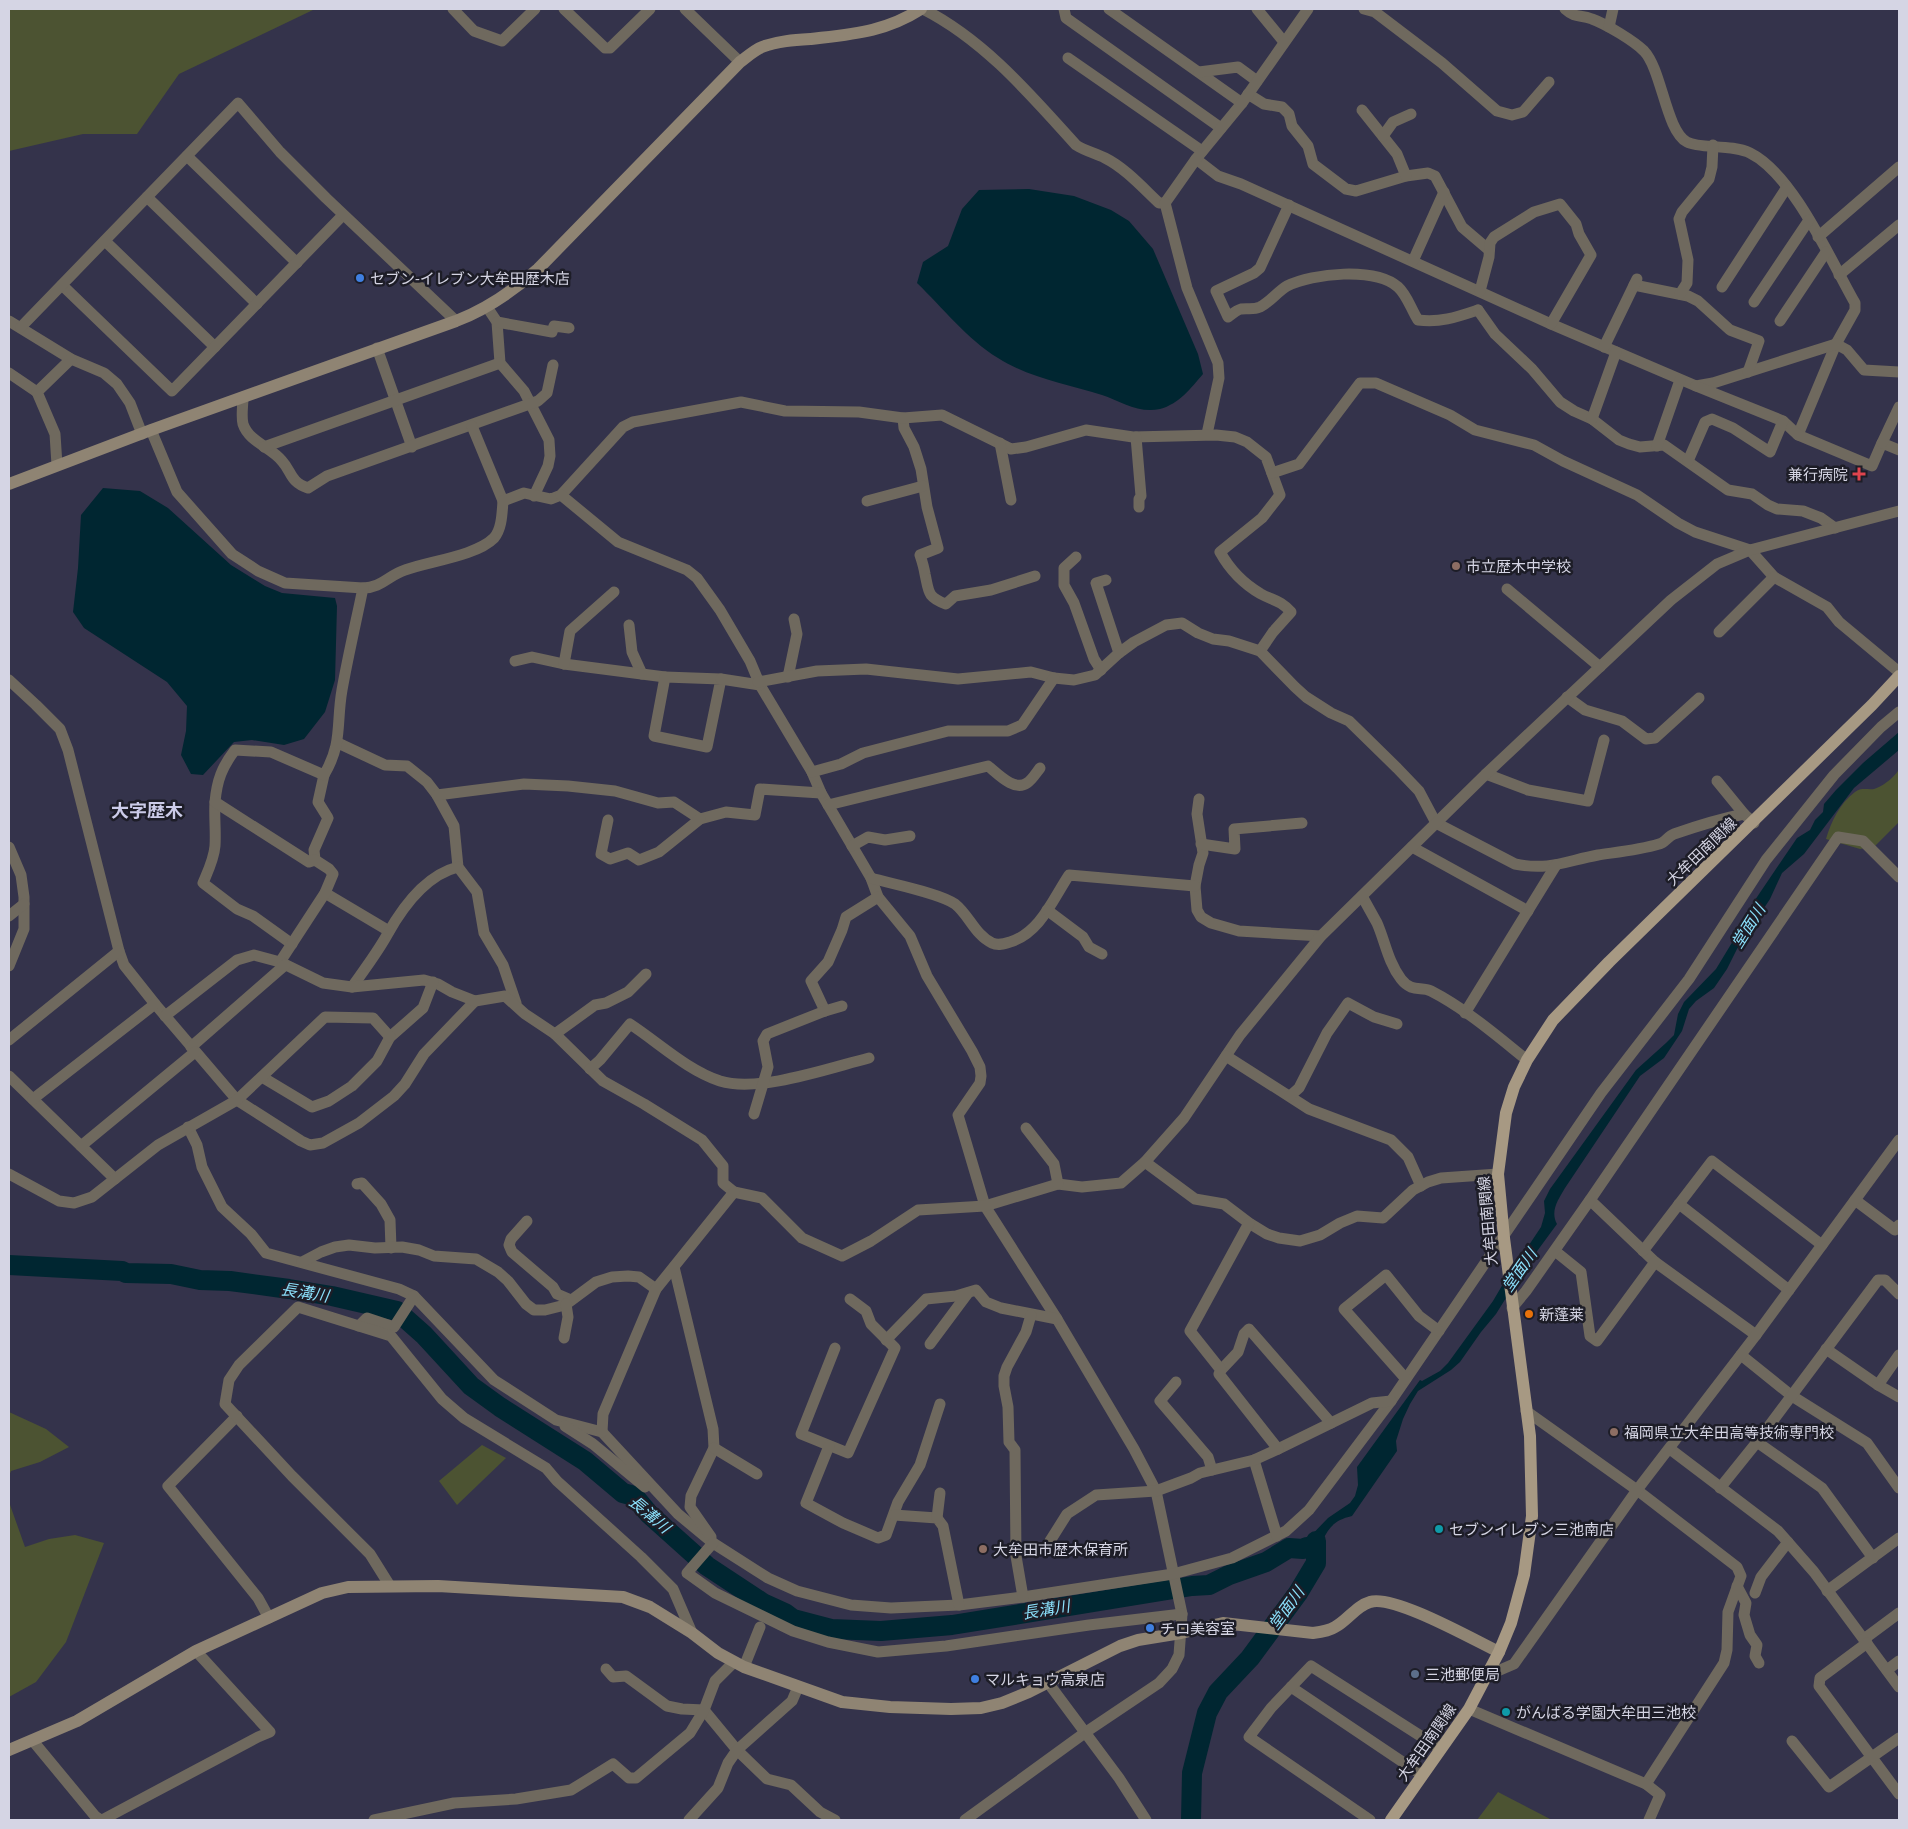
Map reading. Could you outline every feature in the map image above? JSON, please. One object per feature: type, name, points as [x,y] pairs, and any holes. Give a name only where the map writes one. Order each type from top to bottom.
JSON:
[{"type":"main road","name":"大牟田南関線","points":[[1391,1820],[1469,1709],[1499,1652],[1511,1623],[1524,1575],[1532,1516],[1530,1436],[1512,1308],[1498,1174],[1506,1113],[1514,1087],[1527,1060],[1560,1012],[1749,818],[1899,676]]},
{"type":"street","points":[[453,9],[474,31],[502,41],[535,9]]},
{"type":"street","points":[[566,9],[605,48],[610,48],[650,9]]},
{"type":"street","points":[[685,9],[740,62]]},
{"type":"street","points":[[9,484],[377,348],[456,321],[487,307],[516,288],[538,269],[740,62],[761,48],[781,42],[875,30],[894,24],[922,9],[946,21],[1013,75],[1076,145],[1105,158],[1132,177],[1159,203],[1165,203]]},
{"type":"street","points":[[1064,9],[1066,18],[1221,128]]},
{"type":"street","points":[[1109,9],[1198,72],[1245,98],[1282,107],[1289,114],[1292,126],[1308,146],[1313,164],[1346,189],[1356,191],[1406,176],[1428,173],[1435,176],[1462,227],[1489,250]]},
{"type":"street","points":[[1257,9],[1284,42]]},
{"type":"street","points":[[1165,203],[1199,155],[1245,98],[1308,9]]},
{"type":"street","points":[[1364,9],[1375,12],[1434,57],[1497,112],[1512,114],[1523,112],[1549,82]]},
{"type":"street","points":[[1565,9],[1572,16],[1591,18],[1608,27],[1644,51],[1652,64],[1678,134],[1687,142],[1725,146],[1749,152],[1768,164],[1797,199],[1809,220],[1854,303],[1855,310],[1836,344],[1798,435]]},
{"type":"street","points":[[1608,27],[1613,9]]},
{"type":"street","points":[[1068,58],[1199,155],[1218,176],[1242,184],[1550,324],[1680,380],[1783,421],[1798,435],[1872,466],[1899,407]]},
{"type":"street","points":[[1198,72],[1238,67],[1257,81]]},
{"type":"street","points":[[21,328],[238,103],[280,152],[456,321]]},
{"type":"street","points":[[1362,110],[1397,154],[1406,176]]},
{"type":"street","points":[[1383,136],[1393,122],[1411,114]]},
{"type":"street","points":[[1680,294],[1687,283],[1688,260],[1679,219],[1682,212],[1709,179],[1713,145]]},
{"type":"street","points":[[187,156],[297,263]]},
{"type":"street","points":[[1818,237],[1899,167]]},
{"type":"street","points":[[1722,287],[1787,187]]},
{"type":"street","points":[[1413,261],[1444,192]]},
{"type":"street","points":[[147,197],[257,304]]},
{"type":"street","points":[[1165,203],[1188,288],[1218,363],[1219,378],[1207,434]]},
{"type":"street","points":[[1550,324],[1592,255],[1579,234],[1576,224],[1560,204],[1534,212],[1494,238],[1490,243],[1478,310],[1495,334],[1532,368],[1560,402],[1592,419],[1619,440],[1640,447],[1664,445],[1728,490],[1752,494],[1777,509],[1802,511],[1821,518],[1835,528]]},
{"type":"street","points":[[1289,205],[1260,268],[1254,273],[1216,291],[1228,317],[1240,309],[1249,310],[1259,307],[1274,294],[1305,279],[1350,273],[1393,283],[1404,294],[1418,320],[1431,322],[1445,321],[1478,310]]},
{"type":"street","points":[[62,285],[172,391],[344,215]]},
{"type":"street","points":[[1754,302],[1809,220]]},
{"type":"street","points":[[1839,275],[1899,225]]},
{"type":"street","points":[[105,241],[215,347]]},
{"type":"street","points":[[1780,321],[1826,252]]},
{"type":"street","points":[[1604,347],[1636,281],[1698,300],[1730,330],[1759,341],[1748,372]]},
{"type":"street","points":[[487,307],[497,322],[500,363],[524,391],[549,440],[550,456],[548,466],[534,496]]},
{"type":"street","points":[[9,321],[71,359],[104,373],[117,384],[147,432],[177,492],[232,554],[258,571],[285,583],[374,588],[403,570],[483,547],[496,536],[501,522],[503,501],[472,426]]},
{"type":"street","points":[[497,322],[552,332],[554,326],[569,328]]},
{"type":"street","points":[[1696,386],[1748,372],[1836,344],[1847,350],[1864,370],[1899,372]]},
{"type":"street","points":[[377,348],[412,447]]},
{"type":"street","points":[[1592,419],[1616,352]]},
{"type":"street","points":[[37,392],[71,359]]},
{"type":"street","points":[[264,447],[500,363]]},
{"type":"street","points":[[243,397],[243,423],[249,435],[282,461],[292,478],[300,485],[308,488],[327,476],[531,405],[547,393],[553,366]]},
{"type":"street","points":[[9,373],[37,392],[55,434],[57,465]]},
{"type":"street","points":[[1657,446],[1680,380]]},
{"type":"street","points":[[1272,472],[1299,464],[1360,383],[1376,383],[1450,415],[1475,430],[1534,445],[1563,461],[1637,495],[1694,532],[1750,550],[1774,578],[1827,607],[1839,622],[1899,672]]},
{"type":"street","points":[[503,501],[524,493],[551,499],[561,495],[623,428],[634,422],[741,402],[786,411],[859,412],[903,418],[942,415],[1011,449],[1026,447],[1086,430],[1136,437],[1207,434],[1234,437],[1247,442],[1266,458],[1280,495],[1262,518],[1220,552],[1229,569],[1245,584],[1262,595],[1282,603],[1290,612],[1260,650]]},
{"type":"street","points":[[903,418],[904,428],[914,447],[921,469],[927,507],[938,548],[920,555],[930,596],[946,604],[955,596],[991,590],[1035,576]]},
{"type":"street","points":[[1688,461],[1705,422],[1712,419],[1733,428],[1770,452],[1783,421]]},
{"type":"street","points":[[1136,437],[1141,496],[1138,499],[1139,507]]},
{"type":"street","points":[[1000,443],[1011,500]]},
{"type":"street","points":[[1882,443],[1899,450]]},
{"type":"street","points":[[867,501],[923,486]]},
{"type":"street","points":[[561,495],[618,542],[687,570],[697,578],[720,610],[750,661],[759,683],[812,772],[828,805],[871,878],[878,897],[910,936],[927,976],[980,1067],[982,1076],[980,1083],[958,1115],[985,1206],[1056,1319],[1134,1449],[1156,1491],[1182,1614],[1179,1655],[1172,1669],[1159,1683],[1086,1732],[965,1820]]},
{"type":"street","points":[[9,680],[60,729],[68,750],[87,820],[124,965],[237,1100],[301,1142],[310,1144],[323,1143],[360,1123],[394,1096],[405,1084],[424,1054],[475,1002],[505,996],[525,1014],[554,1034],[603,1082],[644,1104],[702,1140],[722,1166],[723,1183],[734,1192],[762,1198],[802,1238],[842,1256],[872,1240],[918,1210],[985,1206],[1058,1184],[1082,1186],[1120,1182],[1145,1162],[1184,1118],[1240,1035],[1321,936],[1486,774],[1671,600],[1717,564],[1750,550],[1899,511]]},
{"type":"street","points":[[1076,557],[1064,568],[1064,584],[1074,603],[1094,659],[1100,670]]},
{"type":"street","points":[[1719,632],[1774,578]]},
{"type":"street","points":[[1106,580],[1096,583],[1119,653]]},
{"type":"street","points":[[315,860],[314,850],[328,818],[318,802],[324,775],[332,762],[338,743],[342,692],[363,588]]},
{"type":"street","points":[[1507,589],[1600,667]]},
{"type":"street","points":[[564,664],[570,631],[614,592]]},
{"type":"street","points":[[788,677],[797,634],[794,619]]},
{"type":"street","points":[[515,661],[532,658],[665,677],[721,679],[759,683],[817,671],[866,669],[958,679],[1031,672],[1054,678],[1074,680],[1095,675],[1134,642],[1166,625],[1182,623],[1198,633],[1213,639],[1229,641],[1260,650],[1306,697],[1331,713],[1349,721],[1390,761],[1419,791],[1436,823],[1515,864],[1529,867],[1556,865],[1586,857],[1661,844],[1672,834],[1695,828],[1713,820],[1749,818]]},
{"type":"street","points":[[630,625],[632,652],[642,674]]},
{"type":"street","points":[[665,677],[654,736],[707,747],[721,679]]},
{"type":"street","points":[[812,772],[841,764],[863,754],[948,731],[1008,731],[1022,725],[1054,678]]},
{"type":"street","points":[[1567,697],[1585,710],[1622,721],[1646,740],[1655,738],[1699,698]]},
{"type":"street","points":[[188,1127],[197,1145],[202,1167],[222,1206],[251,1234],[266,1252],[399,1289],[494,1380],[593,1444],[713,1543],[768,1578],[797,1591],[850,1605],[891,1608],[958,1605],[1173,1574],[1232,1558],[1286,1531],[1309,1510],[1406,1379],[1504,1238],[1601,1093],[1690,979],[1766,860],[1834,775],[1899,712]]},
{"type":"street","points":[[1486,774],[1528,790],[1588,801],[1604,740]]},
{"type":"street","points":[[338,743],[385,764],[407,766],[427,782],[437,795],[454,826],[458,866],[477,892],[484,933],[503,965],[518,1006]]},
{"type":"street","points":[[292,944],[253,916],[237,909],[203,883],[212,863],[215,846],[214,823],[217,786],[224,764],[235,750],[271,752],[324,775]]},
{"type":"street","points":[[828,805],[988,766],[1012,784],[1019,786],[1026,783],[1040,768]]},
{"type":"street","points":[[1717,781],[1749,818]]},
{"type":"street","points":[[437,795],[524,784],[568,786],[615,791],[658,803],[674,802],[700,819]]},
{"type":"street","points":[[608,820],[601,854],[610,859],[628,853],[639,860],[660,852],[700,819],[726,812],[755,815],[760,789],[822,793]]},
{"type":"street","points":[[1199,799],[1196,814],[1203,853],[1196,886],[1197,910],[1201,917],[1211,924],[1239,931],[1321,936]]},
{"type":"street","points":[[215,802],[309,862],[315,860]]},
{"type":"street","points":[[1201,844],[1235,849],[1234,829],[1302,823]]},
{"type":"street","points":[[852,846],[868,837],[885,840],[910,836]]},
{"type":"street","points":[[1512,1308],[1590,1200],[1838,837],[1863,841],[1899,878]]},
{"type":"street","points":[[9,847],[21,875],[24,904],[24,929],[9,966]]},
{"type":"street","points":[[1412,847],[1528,911]]},
{"type":"street","points":[[81,1146],[193,1049],[282,963],[292,944],[326,893],[333,874],[315,860]]},
{"type":"street","points":[[1465,1013],[1556,865]]},
{"type":"street","points":[[352,987],[417,893],[446,870],[458,866]]},
{"type":"street","points":[[871,878],[936,896],[954,904],[982,936],[993,944],[1002,944],[1020,939],[1036,927],[1068,874],[1196,886]]},
{"type":"street","points":[[326,893],[389,931]]},
{"type":"street","points":[[1362,896],[1377,923],[1389,957],[1401,980],[1415,990],[1429,990],[1500,1038],[1527,1060]]},
{"type":"street","points":[[825,1011],[811,981],[828,962],[846,917],[878,897]]},
{"type":"street","points":[[9,916],[24,904]]},
{"type":"street","points":[[1047,910],[1083,937],[1090,947],[1102,954]]},
{"type":"street","points":[[9,1040],[119,951]]},
{"type":"street","points":[[165,1016],[237,960],[254,955],[282,963],[323,983],[352,987],[424,980],[433,982],[475,1002]]},
{"type":"street","points":[[554,1034],[595,1005],[606,1003],[628,992],[646,974]]},
{"type":"street","points":[[262,1077],[312,1107],[329,1101],[352,1086],[377,1061],[390,1037],[423,1008],[433,982]]},
{"type":"street","points":[[1290,1096],[1299,1088],[1327,1033],[1348,1003],[1374,1017],[1397,1024]]},
{"type":"street","points":[[33,1099],[155,1004]]},
{"type":"street","points":[[754,1114],[768,1067],[763,1041],[767,1034],[842,1006]]},
{"type":"street","points":[[9,1174],[60,1201],[74,1203],[92,1197],[158,1145],[237,1100],[325,1017],[373,1018],[390,1037]]},
{"type":"street","points":[[590,1068],[600,1060],[630,1024],[660,1044],[683,1063],[721,1081],[737,1084],[763,1084],[870,1058]]},
{"type":"street","points":[[1226,1056],[1309,1109],[1391,1140],[1408,1158],[1421,1186]]},
{"type":"street","points":[[9,1076],[115,1179]]},
{"type":"street","points":[[1026,1128],[1054,1164],[1058,1184]]},
{"type":"street","points":[[1486,1676],[1514,1664],[1637,1490],[1756,1335],[1899,1140]]},
{"type":"street","points":[[1644,1251],[1712,1161],[1822,1245]]},
{"type":"street","points":[[1145,1162],[1195,1200],[1224,1204],[1267,1234],[1300,1241],[1320,1235],[1340,1222],[1357,1216],[1383,1218],[1414,1190],[1441,1178],[1498,1174]]},
{"type":"street","points":[[357,1184],[362,1183],[381,1204],[390,1220],[391,1248]]},
{"type":"street","points":[[602,1432],[603,1414],[656,1289],[734,1192]]},
{"type":"street","points":[[1590,1200],[1655,1262],[1756,1335]]},
{"type":"street","points":[[1855,1200],[1895,1230],[1899,1225]]},
{"type":"street","points":[[1679,1204],[1789,1290]]},
{"type":"street","points":[[527,1221],[511,1239],[509,1244],[512,1252],[553,1287],[557,1294],[569,1302]]},
{"type":"street","points":[[1221,1370],[1190,1332],[1249,1223]]},
{"type":"street","points":[[302,1262],[321,1252],[349,1245],[402,1247],[419,1250],[434,1256],[476,1258],[498,1272],[508,1281],[526,1304],[534,1310],[545,1310],[569,1302],[596,1282],[612,1277],[639,1277],[656,1289]]},
{"type":"street","points":[[1554,1251],[1581,1272],[1590,1336],[1598,1341],[1655,1262]]},
{"type":"street","points":[[674,1267],[713,1429],[714,1448],[691,1496],[690,1507],[711,1536],[713,1543]]},
{"type":"street","points":[[1406,1379],[1344,1310],[1386,1275],[1419,1316],[1439,1331]]},
{"type":"street","points":[[1720,1488],[1792,1396],[1881,1276],[1899,1294]]},
{"type":"street","points":[[886,1340],[926,1299],[956,1296],[976,1290],[986,1302],[994,1305],[1031,1315],[1056,1319]]},
{"type":"street","points":[[930,1344],[968,1293]]},
{"type":"street","points":[[359,1326],[367,1318],[394,1327],[411,1299]]},
{"type":"street","points":[[835,1348],[801,1434],[848,1454],[895,1348],[871,1324],[866,1311],[850,1299]]},
{"type":"street","points":[[564,1338],[569,1302]]},
{"type":"street","points":[[390,1586],[370,1554],[292,1476],[225,1404],[228,1380],[239,1365],[298,1307],[391,1336],[442,1399],[464,1418],[546,1468],[673,1590],[692,1633]]},
{"type":"street","points":[[1023,1597],[1016,1556],[1015,1450],[1009,1442],[1008,1407],[1004,1386],[1007,1367],[1026,1332],[1031,1315]]},
{"type":"street","points":[[1278,1449],[1219,1374],[1238,1352],[1244,1334],[1249,1329],[1330,1423]]},
{"type":"street","points":[[1826,1349],[1878,1385],[1899,1397]]},
{"type":"street","points":[[1741,1355],[1792,1396],[1867,1444],[1899,1488]]},
{"type":"street","points":[[1878,1385],[1899,1355]]},
{"type":"street","points":[[1176,1382],[1160,1401],[1208,1457],[1212,1470]]},
{"type":"street","points":[[1050,1541],[1066,1514],[1096,1495],[1156,1491],[1200,1473],[1254,1460],[1372,1402],[1391,1400]]},
{"type":"street","points":[[829,1446],[806,1503],[878,1538],[886,1535],[898,1502],[920,1465],[940,1404]]},
{"type":"street","points":[[1526,1411],[1637,1490],[1737,1567],[1741,1576],[1728,1612],[1724,1662],[1646,1784]]},
{"type":"street","points":[[237,1416],[168,1486],[258,1598],[269,1618]]},
{"type":"street","points":[[556,1420],[602,1432],[678,1514]]},
{"type":"street","points":[[1757,1442],[1822,1488],[1873,1558]]},
{"type":"street","points":[[714,1448],[757,1474]]},
{"type":"street","points":[[1670,1449],[1778,1531],[1814,1572],[1899,1687]]},
{"type":"street","points":[[1254,1460],[1277,1536]]},
{"type":"street","points":[[940,1493],[937,1518],[943,1526],[958,1605]]},
{"type":"street","points":[[894,1515],[937,1518]]},
{"type":"street","points":[[1827,1591],[1899,1538]]},
{"type":"street","points":[[1755,1593],[1761,1577],[1788,1542]]},
{"type":"street","points":[[713,1543],[686,1573],[715,1593],[793,1631],[828,1642],[878,1652],[946,1646],[1089,1625],[1182,1614]]},
{"type":"street","points":[[9,1750],[77,1722],[196,1652],[322,1593],[348,1587],[438,1586],[623,1597],[650,1607],[692,1633],[718,1653],[739,1664],[842,1702],[861,1705],[951,1710],[981,1708],[1002,1703],[1049,1682],[1120,1646],[1138,1640],[1181,1633],[1223,1623],[1313,1633],[1336,1626],[1356,1610],[1370,1602],[1383,1600],[1397,1604],[1499,1652]]},
{"type":"street","points":[[1738,1586],[1746,1603],[1744,1615],[1750,1635],[1757,1645],[1755,1656],[1759,1663]]},
{"type":"street","points":[[1899,1613],[1820,1678],[1819,1686],[1899,1794]]},
{"type":"street","points":[[374,1820],[454,1802],[516,1799],[571,1790],[613,1764],[629,1778],[636,1778],[690,1733],[704,1710],[715,1681],[739,1664],[760,1627]]},
{"type":"street","points":[[33,1741],[95,1816],[101,1820],[270,1732],[196,1652]]},
{"type":"street","points":[[1887,1670],[1899,1661]]},
{"type":"street","points":[[1370,1820],[1248,1736],[1271,1708],[1311,1666],[1441,1749]]},
{"type":"street","points":[[606,1669],[613,1677],[626,1676],[667,1706],[704,1710],[737,1750],[768,1779],[791,1784],[820,1812],[835,1820]]},
{"type":"street","points":[[1049,1682],[1119,1778],[1146,1820]]},
{"type":"street","points":[[689,1820],[718,1788],[728,1763],[737,1750],[792,1701],[798,1687]]},
{"type":"street","points":[[1291,1687],[1422,1775]]},
{"type":"street","points":[[1469,1709],[1646,1784],[1660,1795],[1649,1820]]},
{"type":"street","points":[[1792,1741],[1829,1787],[1899,1738]]},
{"type":"green space","points":[[9,9],[315,9],[179,74],[137,134],[83,134],[9,151]]},
{"type":"green space","points":[[1899,769],[1899,822],[1875,846],[1860,849],[1826,839],[1837,813],[1850,796],[1860,790],[1874,789],[1881,786],[1892,778]]},
{"type":"green space","points":[[9,1412],[46,1429],[69,1447],[40,1462],[11,1471],[9,1476]]},
{"type":"green space","points":[[482,1445],[506,1458],[457,1505],[439,1481]]},
{"type":"green space","points":[[9,1502],[25,1547],[49,1539],[75,1535],[104,1543],[66,1642],[36,1682],[9,1697]]},
{"type":"green space","points":[[1498,1792],[1552,1820],[1477,1820]]},
{"type":"water","points":[[1029,189],[1074,196],[1111,210],[1129,221],[1153,249],[1198,354],[1203,374],[1179,399],[1167,407],[1145,410],[1022,371],[998,358],[976,342],[917,283],[923,262],[948,246],[962,209],[979,190]]},
{"type":"water","points":[[103,488],[140,491],[168,508],[231,565],[265,586],[282,593],[335,598],[337,606],[335,680],[325,712],[304,739],[284,745],[252,740],[234,742],[203,775],[191,774],[181,755],[186,731],[187,706],[167,682],[84,628],[73,612],[81,515]]},
{"type":"water","points":[[1899,732],[1899,750],[1854,788],[1804,854],[1782,873],[1770,899],[1714,988],[1696,1001],[1689,1009],[1682,1031],[1664,1058],[1640,1076],[1565,1188],[1555,1210],[1554,1215],[1557,1224],[1524,1269],[1496,1314],[1460,1362],[1418,1391],[1403,1419],[1396,1441],[1397,1451],[1352,1516],[1341,1519],[1334,1524],[1316,1551],[1284,1555],[1279,1546],[1292,1539],[1297,1544],[1302,1545],[1328,1518],[1350,1503],[1355,1496],[1358,1485],[1357,1467],[1420,1380],[1422,1381],[1440,1371],[1448,1363],[1493,1301],[1520,1255],[1541,1227],[1545,1213],[1544,1201],[1550,1189],[1636,1070],[1674,1035],[1678,1014],[1684,1002],[1716,969],[1736,936],[1749,921],[1755,900],[1797,838],[1810,830],[1815,820],[1823,812],[1824,804],[1836,790],[1863,763]]},
{"type":"waterway","name":"長溝川","points":[[9,1265],[171,1274],[200,1280],[230,1281],[332,1296],[397,1311],[424,1335],[471,1386],[500,1407],[585,1461],[623,1493],[634,1496],[649,1514],[707,1566],[763,1603],[785,1613],[793,1619],[831,1629],[881,1631],[952,1625],[1192,1586],[1209,1585],[1229,1575],[1266,1562],[1289,1548],[1303,1549],[1307,1547]]},
{"type":"waterway","name":"堂面川","points":[[1191,1820],[1192,1773],[1207,1713],[1218,1692],[1250,1658],[1298,1593],[1316,1563],[1316,1541]]},
{"type":"place","name":"セブン-イレブン大牟田歴木店","points":[[360,278]]},
{"type":"place","name":"兼行病院","points":[[1859,474]]},
{"type":"place","name":"市立歴木中学校","points":[[1456,566]]},
{"type":"place","name":"新蓬莱","points":[[1529,1314]]},
{"type":"place","name":"福岡県立大牟田高等技術専門校","points":[[1614,1432]]},
{"type":"place","name":"セブンイレブン三池南店","points":[[1439,1529]]},
{"type":"place","name":"大牟田市歴木保育所","points":[[983,1549]]},
{"type":"place","name":"チロ美容室","points":[[1150,1628]]},
{"type":"place","name":"三池郵便局","points":[[1415,1674]]},
{"type":"place","name":"マルキョウ高泉店","points":[[975,1679]]},
{"type":"place","name":"がんばる学園大牟田三池校","points":[[1506,1712]]},
{"type":"district","name":"大字歴木","points":[[147,810]]}]
